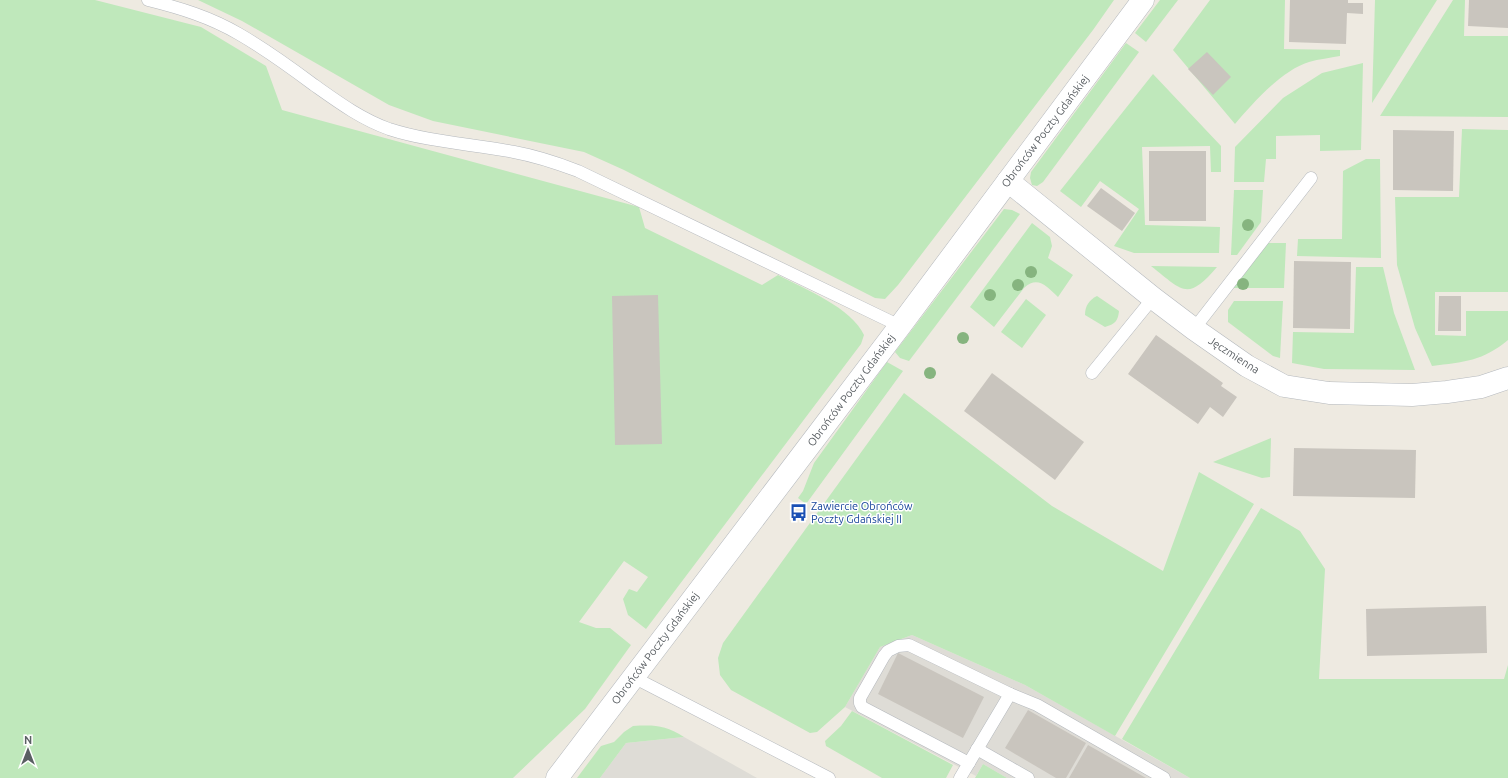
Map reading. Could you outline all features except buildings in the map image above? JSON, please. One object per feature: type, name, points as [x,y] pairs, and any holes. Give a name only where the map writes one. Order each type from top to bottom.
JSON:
[{"type":"street","name":"Obrońców Poczty Gdańskiej","points":[[557,778],[900,326],[1143,0]]},
{"type":"street","name":"Jęczmienna","points":[[1008,181],[1152,298],[1247,366],[1284,386],[1329,393],[1412,395],[1481,387],[1508,378]]},
{"type":"lane","points":[[148,0],[213,20],[240,34],[295,71],[351,112],[389,129],[429,139],[514,152],[546,159],[578,171],[900,326]]},
{"type":"lane","points":[[1194,329],[1311,178]]},
{"type":"lane","points":[[1092,373],[1152,298]]},
{"type":"lane","points":[[969,763],[862,707],[860,698],[884,656],[893,648],[909,645],[1010,694],[1037,705],[1164,778]]},
{"type":"lane","points":[[633,677],[829,778]]},
{"type":"lane","points":[[960,778],[1010,694]]},
{"type":"lane","points":[[977,749],[1028,778]]},
{"type":"shaded area","points":[[912,635],[1025,685],[1190,778],[1007,778],[983,764],[976,776],[845,707],[880,647]]},
{"type":"shaded area","points":[[684,737],[757,778],[600,778],[626,743]]},
{"type":"green space","points":[[0,0],[95,0],[201,27],[266,66],[282,110],[639,207],[645,228],[762,285],[778,275],[827,300],[849,316],[858,325],[864,335],[861,344],[646,629],[628,615],[623,599],[629,589],[637,592],[648,577],[624,561],[579,622],[596,628],[610,628],[631,645],[585,709],[513,778],[0,778]]},
{"type":"green space","points":[[198,0],[1114,0],[1093,30],[898,285],[885,299],[875,298],[624,170],[584,152],[433,121],[389,105],[242,21]]},
{"type":"green space","points":[[1160,0],[1178,0],[1146,42],[1135,33]]},
{"type":"green space","points":[[1210,0],[1285,0],[1284,49],[1340,50],[1340,56],[1309,62],[1289,72],[1269,88],[1235,124],[1173,50]]},
{"type":"green space","points":[[1375,0],[1437,0],[1372,103]]},
{"type":"green space","points":[[1453,0],[1465,0],[1464,36],[1508,36],[1508,117],[1380,116]]},
{"type":"green space","points":[[1126,43],[1139,52],[1043,182],[1037,186],[1032,185],[1030,178],[1031,172]]},
{"type":"green space","points":[[1363,63],[1361,150],[1320,151],[1320,135],[1276,136],[1276,159],[1266,159],[1264,182],[1234,182],[1235,147],[1283,98],[1322,73]]},
{"type":"green space","points":[[1153,74],[1221,146],[1221,172],[1211,172],[1210,146],[1142,147],[1145,225],[1220,227],[1219,253],[1134,253],[1114,246],[1139,209],[1100,181],[1081,207],[1060,191]]},
{"type":"green space","points":[[1462,129],[1508,130],[1508,292],[1435,292],[1435,335],[1466,336],[1466,311],[1508,311],[1508,340],[1490,352],[1473,359],[1464,362],[1432,366],[1415,328],[1397,265],[1395,197],[1459,197]]},
{"type":"green space","points":[[1366,159],[1380,159],[1381,258],[1297,256],[1298,239],[1342,239],[1343,171]]},
{"type":"green space","points":[[1234,190],[1263,190],[1261,222],[1237,255],[1231,255]]},
{"type":"green space","points":[[1004,209],[1012,210],[1020,214],[909,361],[900,358],[895,352]]},
{"type":"green space","points":[[1032,223],[1050,237],[1052,246],[1048,258],[1073,275],[1058,297],[1046,286],[1038,282],[1029,284],[1024,288],[994,327],[970,307]]},
{"type":"green space","points":[[1267,243],[1286,243],[1284,288],[1232,288]]},
{"type":"green space","points":[[1151,266],[1217,267],[1199,285],[1191,289],[1185,289],[1178,287]]},
{"type":"green space","points":[[1356,267],[1383,267],[1394,313],[1415,370],[1324,369],[1292,363],[1293,332],[1354,333]]},
{"type":"green space","points":[[1097,296],[1119,311],[1118,317],[1111,325],[1105,327],[1085,315],[1088,304]]},
{"type":"green space","points":[[1026,299],[1046,315],[1022,348],[1001,332]]},
{"type":"green space","points":[[1234,301],[1283,301],[1280,358],[1273,356],[1228,322],[1228,310]]},
{"type":"green space","points":[[887,362],[903,371],[806,504],[798,498],[803,491],[814,463]]},
{"type":"green space","points":[[904,393],[1052,506],[1163,571],[1199,472],[1254,504],[1115,736],[1025,685],[912,635],[880,647],[845,707],[817,732],[810,733],[731,690],[720,675],[718,658],[723,643]]},
{"type":"green space","points":[[1271,438],[1270,477],[1262,478],[1213,462]]},
{"type":"green space","points":[[1261,508],[1300,531],[1325,569],[1319,679],[1504,679],[1508,665],[1508,778],[1190,778],[1122,739]]},
{"type":"green space","points":[[852,711],[953,765],[946,778],[882,778],[826,746],[825,741],[841,726]]},
{"type":"green space","points":[[633,726],[665,728],[684,737],[626,743],[600,778],[577,778],[601,746],[614,742],[624,732]]},
{"type":"green space","points":[[983,764],[1007,778],[975,778]]},
{"type":"place","name":"Zawiercie Obrońców Poczty Gdańskiej II","points":[[798,512]]}]
